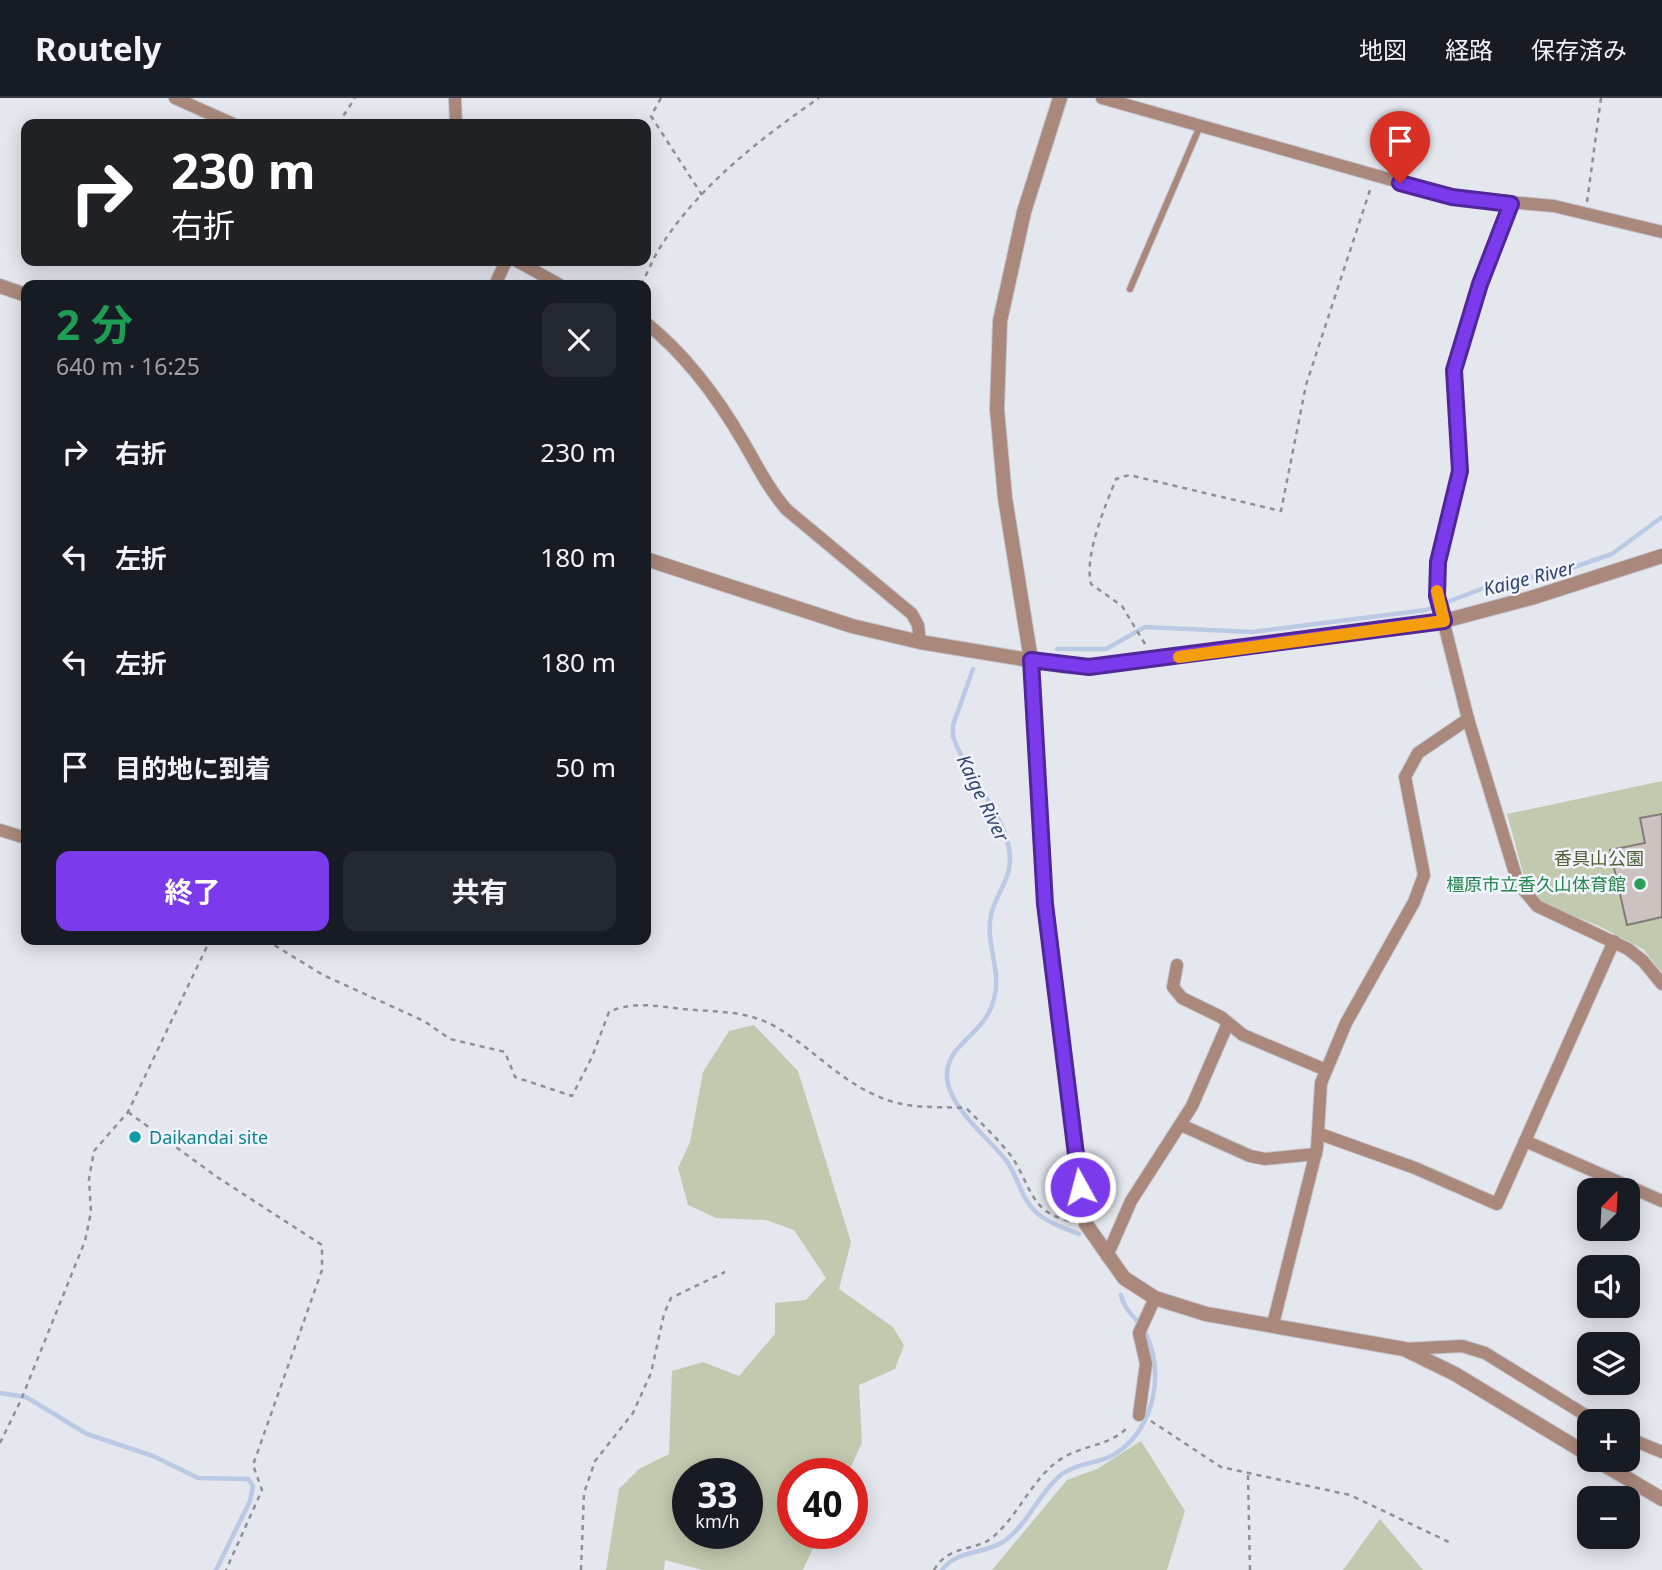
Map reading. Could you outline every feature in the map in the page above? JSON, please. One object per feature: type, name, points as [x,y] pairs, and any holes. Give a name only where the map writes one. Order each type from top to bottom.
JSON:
[{"type":"street","points":[[175,98],[222,119]]},
{"type":"street","points":[[1060,98],[1024,212],[1000,321],[997,409],[1005,498],[1031,660],[1045,904],[1086,1224],[1124,1278],[1155,1298],[1206,1314],[1404,1349],[1462,1346],[1485,1353],[1577,1410]]},
{"type":"street","points":[[1102,98],[1452,197],[1554,206],[1662,232]]},
{"type":"street","points":[[455,100],[456,119]]},
{"type":"street","points":[[1511,204],[1480,284],[1454,370],[1460,471],[1438,562],[1437,596],[1468,719],[1518,883],[1537,906],[1614,941],[1643,961],[1662,984]]},
{"type":"street","points":[[526,266],[551,280]]},
{"type":"street","points":[[0,286],[21,293]]},
{"type":"street","points":[[651,328],[683,358],[696,375],[743,441],[773,495],[787,510],[912,614],[918,625],[920,642]]},
{"type":"street","points":[[651,561],[852,626],[920,642],[1089,667],[1444,621],[1531,598],[1662,556]]},
{"type":"street","points":[[1273,1324],[1316,1154],[1320,1134],[1319,1096],[1326,1070],[1346,1023],[1420,888],[1423,861],[1405,777],[1418,753],[1468,719]]},
{"type":"street","points":[[0,830],[21,836]]},
{"type":"street","points":[[1320,1134],[1415,1168],[1496,1204],[1614,941]]},
{"type":"street","points":[[1177,965],[1173,987],[1176,993],[1244,1035],[1326,1070]]},
{"type":"street","points":[[1107,1256],[1131,1201],[1181,1125],[1228,1023]]},
{"type":"street","points":[[1181,1125],[1258,1157],[1281,1159],[1316,1154]]},
{"type":"street","points":[[1525,1141],[1662,1200]]},
{"type":"street","points":[[1139,1415],[1146,1364],[1142,1327],[1155,1298]]},
{"type":"street","points":[[1404,1349],[1454,1374],[1577,1448]]},
{"type":"street","points":[[1640,1443],[1662,1452]]},
{"type":"street","points":[[1616,1472],[1662,1499]]},
{"type":"lane","points":[[1130,289],[1200,126]]},
{"type":"path","points":[[341,119],[355,98]]},
{"type":"path","points":[[661,98],[651,116],[702,195]]},
{"type":"path","points":[[651,266],[661,246],[702,195],[767,133],[819,98]]},
{"type":"path","points":[[1586,212],[1601,98]]},
{"type":"path","points":[[1143,637],[1122,606],[1091,584],[1087,571],[1104,510],[1116,479],[1129,475],[1281,511],[1306,385],[1374,176]]},
{"type":"path","points":[[0,1443],[21,1400],[85,1241],[91,1212],[89,1179],[94,1151],[128,1112],[208,945]]},
{"type":"path","points":[[273,945],[323,975],[424,1021],[450,1039],[505,1052],[515,1077],[572,1096],[593,1057],[609,1012],[621,1006],[650,1005],[732,1012],[754,1018],[775,1027],[848,1081],[877,1096],[920,1109],[966,1108],[1012,1157],[1033,1200],[1063,1219],[1086,1224]]},
{"type":"path","points":[[128,1112],[218,1177],[322,1245],[322,1270],[253,1465],[262,1490],[226,1570]]},
{"type":"path","points":[[582,1570],[584,1493],[595,1461],[633,1413],[651,1373],[664,1314],[671,1298],[725,1272]]},
{"type":"path","points":[[934,1570],[939,1562],[961,1548],[988,1541],[1007,1525],[1024,1504],[1040,1475],[1068,1455],[1103,1445],[1123,1433],[1139,1415]]},
{"type":"path","points":[[1154,1422],[1221,1467],[1350,1495],[1453,1544]]},
{"type":"path","points":[[1248,1475],[1250,1570]]},
{"type":"green space","name":"香具山公園","points":[[1662,781],[1662,973],[1643,949],[1599,926],[1540,903],[1528,891],[1507,814]]},
{"type":"green space","points":[[754,1025],[798,1071],[851,1242],[839,1289],[893,1327],[904,1345],[895,1369],[859,1385],[862,1443],[855,1458],[777,1458],[777,1549],[813,1549],[803,1570],[702,1570],[665,1560],[664,1570],[606,1570],[619,1489],[639,1469],[669,1454],[672,1371],[703,1362],[739,1376],[775,1334],[775,1303],[806,1300],[826,1278],[794,1230],[766,1220],[716,1218],[688,1205],[678,1168],[690,1142],[703,1072],[729,1031]]},
{"type":"green space","points":[[1141,1441],[1185,1511],[1167,1570],[992,1570],[1067,1480],[1097,1469]]},
{"type":"green space","points":[[1380,1519],[1423,1570],[1343,1570]]},
{"type":"building","name":"橿原市立香久山体育館","points":[[1662,814],[1662,917],[1627,925],[1610,850],[1645,843],[1640,818]]},
{"type":"waterway","name":"Kaige River","points":[[1057,649],[1106,649],[1145,627],[1252,632],[1426,610],[1505,580],[1551,575],[1612,554],[1662,517]]},
{"type":"waterway","name":"Kaige River","points":[[973,669],[953,725],[953,736],[967,766],[996,813],[1008,845],[1010,860],[1008,874],[991,915],[990,936],[996,978],[992,1006],[985,1019],[950,1061],[947,1076],[959,1107],[1008,1163],[1032,1209],[1061,1227],[1079,1234]]},
{"type":"waterway","name":"Kaige River","points":[[942,1570],[948,1563],[963,1555],[1003,1542],[1020,1527],[1062,1474],[1114,1455],[1133,1439],[1142,1426],[1153,1397],[1154,1365],[1146,1334],[1126,1307],[1121,1295]]},
{"type":"waterway","points":[[0,1393],[26,1397],[87,1434],[153,1456],[198,1478],[248,1479],[253,1486],[250,1501],[216,1570]]},
{"type":"slow traffic","points":[[1179,657],[1444,621],[1437,591]]},
{"type":"place","name":"橿原市立香久山体育館","points":[[1640,884]]},
{"type":"place","name":"Daikandai site","points":[[135,1137]]},
{"type":"route","points":[[1080,1187],[1045,904],[1031,660],[1089,667],[1444,621],[1437,596],[1438,562],[1460,471],[1454,370],[1480,284],[1511,204],[1452,197],[1400,183]]}]
